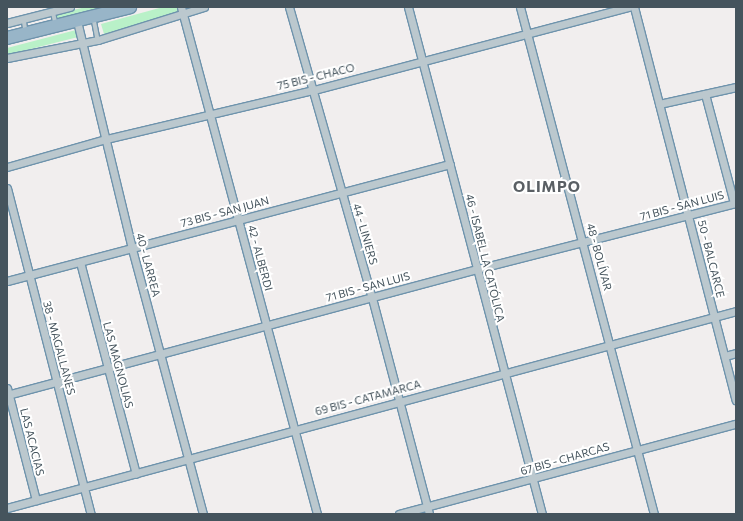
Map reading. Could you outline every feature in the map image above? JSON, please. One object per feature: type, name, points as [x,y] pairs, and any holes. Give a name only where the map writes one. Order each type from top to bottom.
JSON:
[{"type":"highway","points":[[7,38],[130,7]]},
{"type":"street","points":[[7,23],[70,7]]},
{"type":"street","name":"42 - ALBERDI","points":[[181,7],[317,514]]},
{"type":"street","points":[[7,58],[82,41],[98,40],[183,15],[204,7]]},
{"type":"street","name":"44 - LINIERS","points":[[289,7],[314,90],[372,298],[429,514]]},
{"type":"street","name":"46 - ISABEL LA CATÓLICA","points":[[408,7],[450,164],[503,374],[542,514]]},
{"type":"street","name":"48 - BOLÍVAR","points":[[520,7],[584,243],[654,514]]},
{"type":"street","name":"75 BIS - CHACO","points":[[7,167],[106,140],[314,90],[422,61],[528,35],[629,7]]},
{"type":"street","name":"50 - BALCARCE","points":[[634,7],[736,400]]},
{"type":"street","name":"40 - LARREA","points":[[77,21],[132,249],[203,514]]},
{"type":"street","points":[[659,104],[736,87]]},
{"type":"street","points":[[705,94],[735,203]]},
{"type":"street","name":"73 BIS - SAN JUAN","points":[[7,282],[28,275],[132,249],[239,219],[450,164]]},
{"type":"street","name":"38 - MAGALLANES","points":[[7,188],[28,275],[91,514]]},
{"type":"street","name":"71 BIS - SAN LUIS","points":[[8,393],[108,369],[477,269],[584,243],[735,203]]},
{"type":"street","name":"LAS MAGNOLIAS","points":[[80,262],[136,474]]},
{"type":"street","name":"69 BIS - CATAMARCA","points":[[7,508],[736,311]]},
{"type":"street","points":[[725,356],[736,353]]},
{"type":"street","name":"LAS ACACIAS","points":[[8,393],[36,500]]},
{"type":"street","name":"67 BIS - CHARCAS","points":[[399,514],[533,480],[637,450],[736,424]]},
{"type":"lane","points":[[53,11],[57,26]]},
{"type":"lane","points":[[93,17],[98,40]]},
{"type":"lane","points":[[24,19],[26,33]]},
{"type":"green space","points":[[86,7],[107,7],[57,19],[56,14]]},
{"type":"green space","points":[[163,7],[177,7],[179,13],[104,34],[101,24]]},
{"type":"green space","points":[[76,30],[78,37],[7,55],[7,48]]},
{"type":"district","name":"OLIMPO","points":[[547,187]]}]
